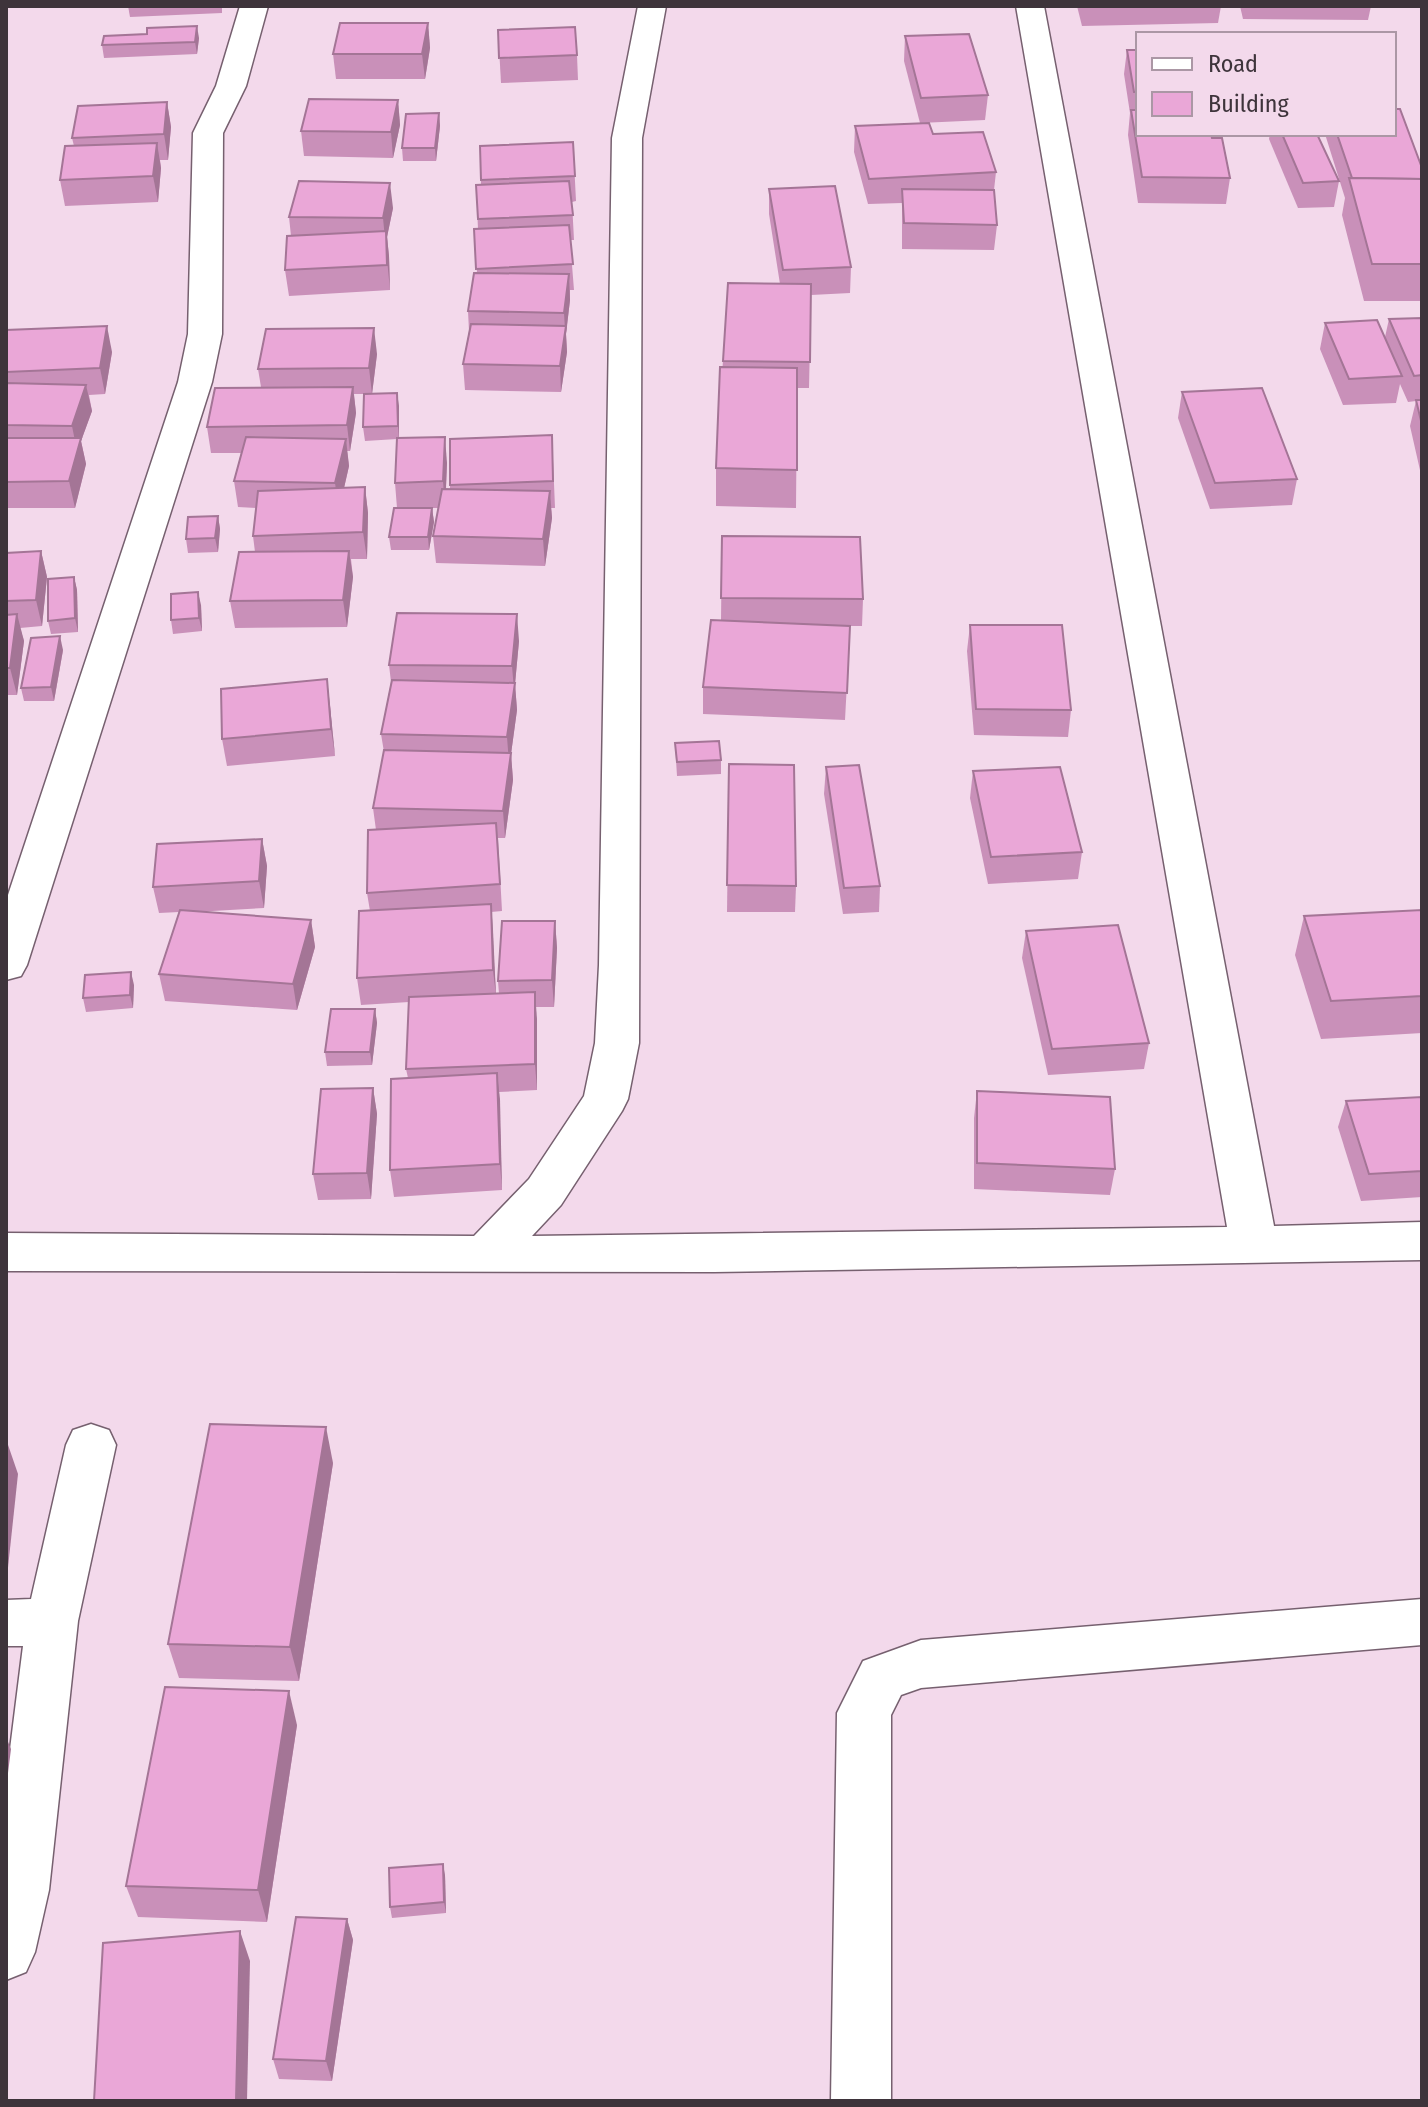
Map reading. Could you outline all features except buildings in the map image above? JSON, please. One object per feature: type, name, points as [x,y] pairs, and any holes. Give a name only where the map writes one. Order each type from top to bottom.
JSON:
[{"type":"street","points":[[6,965],[195,382],[205,334],[208,133],[231,86],[254,6]]},
{"type":"street","points":[[486,1254],[545,1192],[606,1099],[617,1043],[627,138],[652,6]]},
{"type":"street","points":[[1030,6],[1241,1186],[1255,1245]]},
{"type":"street","points":[[6,1252],[299,1256],[1048,1250],[1422,1241]]},
{"type":"street","points":[[6,1952],[21,1890],[29,1622],[91,1445]]},
{"type":"street","points":[[861,2101],[864,1713],[882,1678],[921,1664],[1422,1622]]}]
